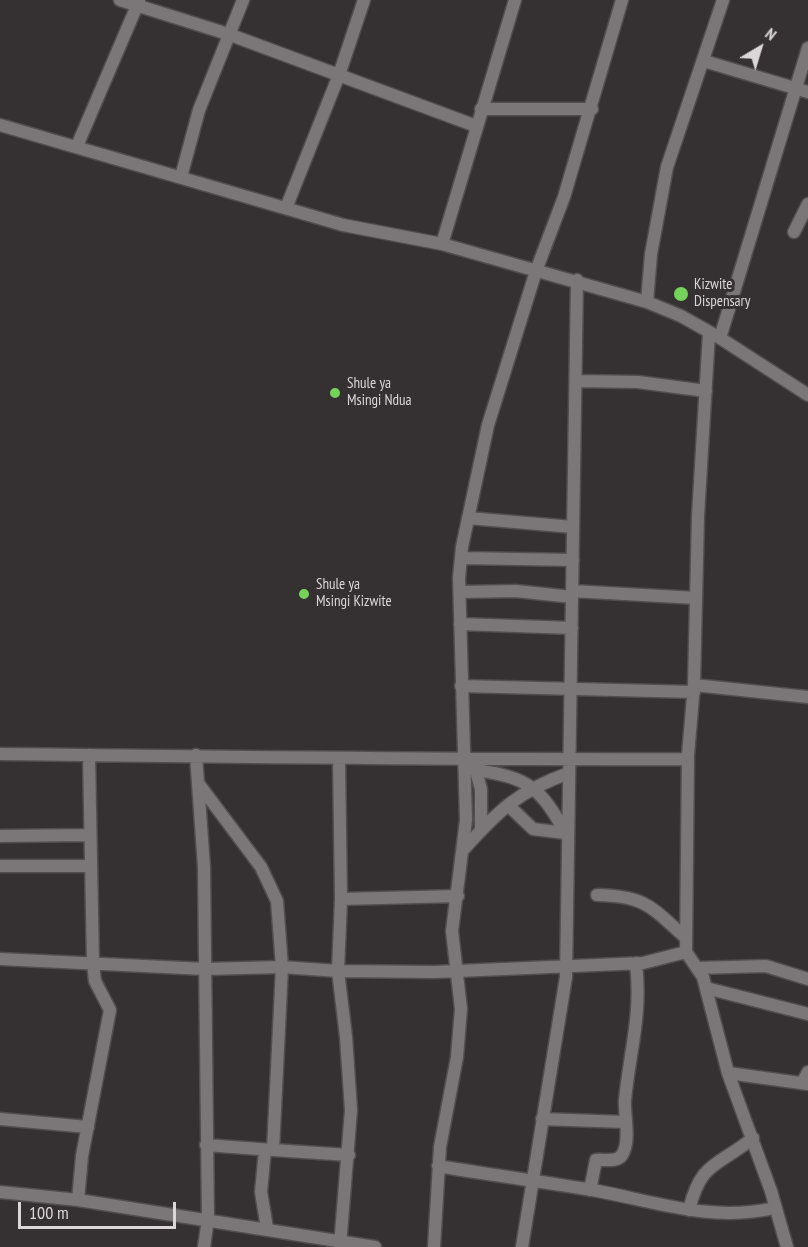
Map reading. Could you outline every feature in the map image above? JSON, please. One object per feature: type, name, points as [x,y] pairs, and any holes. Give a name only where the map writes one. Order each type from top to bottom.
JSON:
[{"type":"street","points":[[120,0],[138,3],[228,34],[476,126]]},
{"type":"street","points":[[181,177],[199,110],[243,0]]},
{"type":"street","points":[[286,208],[339,75],[364,0]]},
{"type":"street","points":[[442,244],[480,109],[515,0]]},
{"type":"street","points":[[481,830],[481,789],[471,763],[461,686],[459,592],[461,558],[488,425],[536,271],[564,197],[622,0]]},
{"type":"street","points":[[647,302],[651,254],[667,167],[723,0]]},
{"type":"street","points":[[77,146],[138,3]]},
{"type":"street","points":[[787,1247],[753,1138],[729,1073],[706,988],[697,968],[686,952],[688,759],[694,689],[706,391],[714,335],[802,90],[808,48]]},
{"type":"street","points":[[704,61],[802,90]]},
{"type":"street","points":[[480,109],[591,109]]},
{"type":"street","points":[[0,124],[344,225],[442,244],[536,271],[577,280],[647,302],[681,316],[714,335],[808,395]]},
{"type":"street","points":[[794,232],[808,204]]},
{"type":"street","points":[[522,1247],[542,1119],[565,998],[577,280]]},
{"type":"street","points":[[576,381],[638,382],[706,391]]},
{"type":"street","points":[[468,518],[573,527]]},
{"type":"street","points":[[461,558],[573,560]]},
{"type":"street","points":[[459,592],[516,591],[696,598]]},
{"type":"street","points":[[460,624],[572,628]]},
{"type":"street","points":[[461,686],[694,689],[808,697]]},
{"type":"street","points":[[0,754],[196,755],[471,763],[570,759],[688,759]]},
{"type":"street","points":[[78,1200],[88,1127],[110,1010],[95,981],[93,964],[89,755]]},
{"type":"street","points":[[196,755],[204,867],[208,1219],[204,1247]]},
{"type":"street","points":[[339,760],[341,899],[338,971],[346,1037],[351,1110],[340,1244]]},
{"type":"street","points":[[471,763],[534,786],[566,835]]},
{"type":"street","points":[[434,1247],[438,1166],[457,1057],[461,1009],[452,931],[458,896],[466,792],[471,763]]},
{"type":"street","points":[[463,850],[508,805],[534,786],[569,773]]},
{"type":"street","points":[[198,783],[244,843],[272,885],[278,901],[282,967],[269,1150],[261,1192],[267,1228]]},
{"type":"street","points":[[508,805],[533,829],[566,835]]},
{"type":"street","points":[[0,836],[90,835]]},
{"type":"street","points":[[0,866],[91,866]]},
{"type":"street","points":[[597,895],[632,897],[665,918],[685,938]]},
{"type":"street","points":[[341,899],[458,896]]},
{"type":"street","points":[[0,959],[205,969],[282,967],[338,971],[456,971],[636,963],[686,952]]},
{"type":"street","points":[[590,1190],[596,1160],[617,1159],[622,1155],[625,1100],[639,1005],[636,963]]},
{"type":"street","points":[[697,968],[766,966],[808,979]]},
{"type":"street","points":[[706,988],[808,1014]]},
{"type":"street","points":[[729,1073],[805,1084],[808,1071]]},
{"type":"street","points":[[0,1119],[88,1127]]},
{"type":"street","points":[[542,1119],[625,1122]]},
{"type":"street","points":[[689,1210],[695,1185],[705,1172],[753,1138]]},
{"type":"street","points":[[206,1145],[349,1155]]},
{"type":"street","points":[[438,1166],[727,1215],[775,1208]]},
{"type":"street","points":[[0,1192],[78,1200],[208,1219],[267,1228],[340,1244],[375,1247]]},
{"type":"place","name":"Kizwite Dispensary","points":[[681,294]]},
{"type":"place","name":"Shule ya Msingi Ndua","points":[[335,393]]},
{"type":"place","name":"Shule ya Msingi Kizwite","points":[[304,594]]}]
